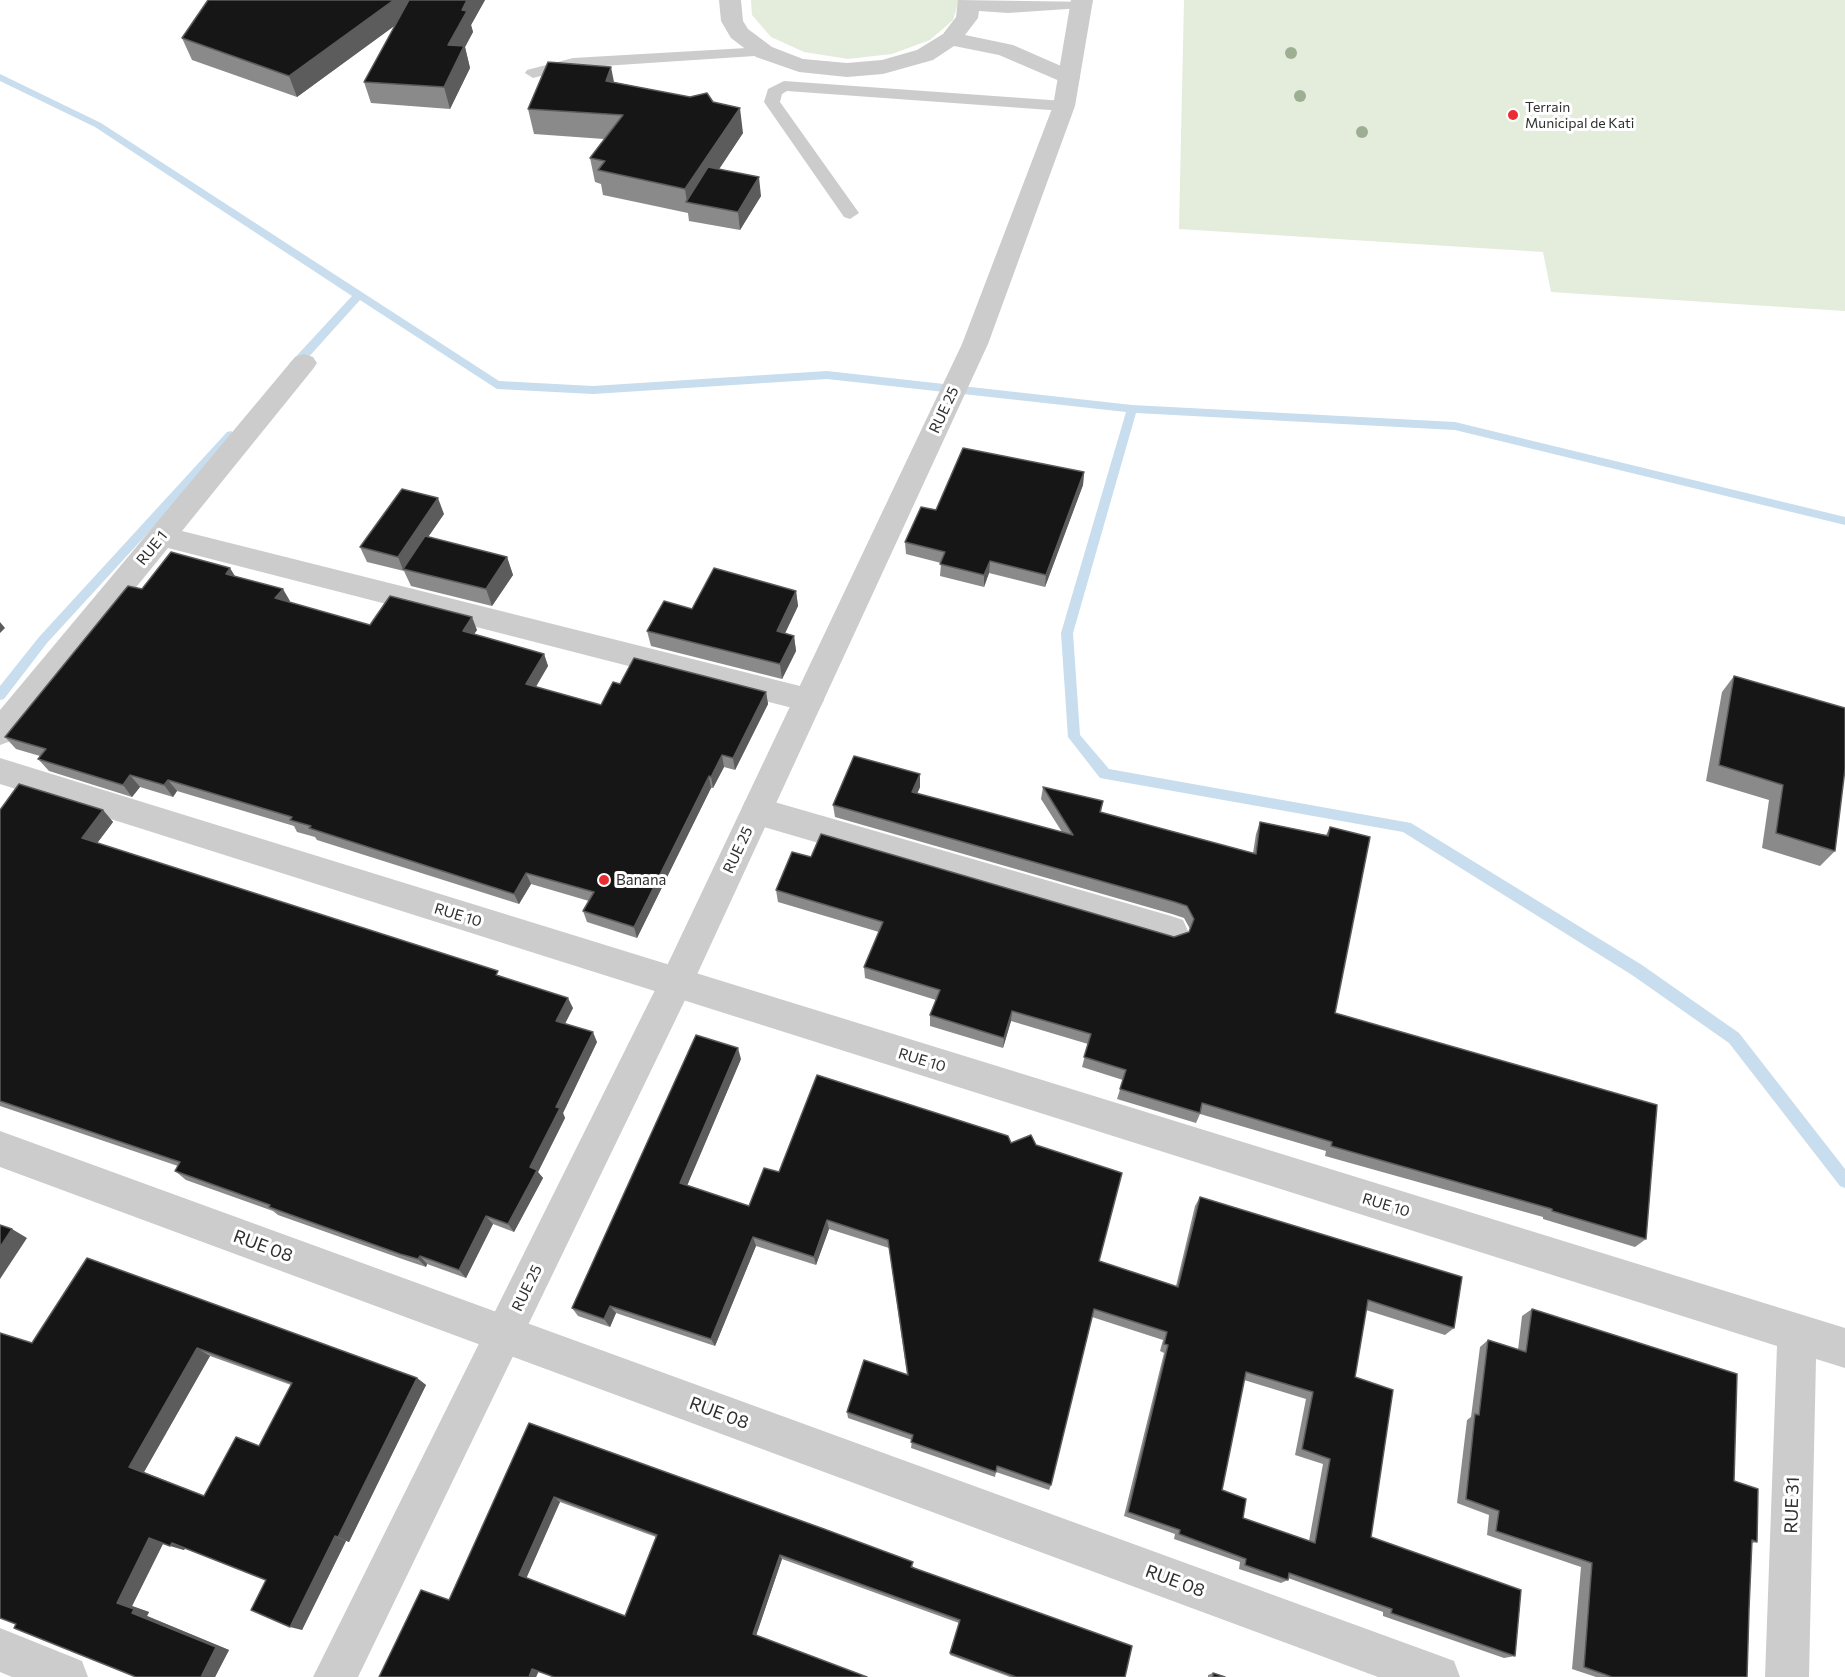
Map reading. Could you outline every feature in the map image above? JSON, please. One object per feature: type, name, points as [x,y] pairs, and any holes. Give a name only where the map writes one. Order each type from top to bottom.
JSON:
[{"type":"street","points":[[730,0],[732,21],[739,33],[764,52],[799,65],[847,70],[883,67],[925,55],[951,39],[968,18],[970,2],[1008,7],[1082,1]]},
{"type":"street","name":"RUE 25","points":[[335,1677],[676,983],[975,344],[1064,106],[1082,1]]},
{"type":"street","points":[[951,39],[1005,50],[1069,78]]},
{"type":"street","name":"RUE 1","points":[[0,732],[304,363]]},
{"type":"street","points":[[161,536],[808,700]]},
{"type":"street","name":"RUE 10","points":[[0,771],[1845,1348]]},
{"type":"street","points":[[757,810],[1171,931]]},
{"type":"street","name":"RUE 08","points":[[0,1149],[1438,1677]]},
{"type":"street","name":"RUE 31","points":[[1787,1677],[1797,1333]]},
{"type":"street","points":[[0,1650],[66,1677]]},
{"type":"lane","points":[[533,73],[573,63],[764,52]]},
{"type":"lane","points":[[850,213],[772,102],[774,92],[784,86],[1064,106]]},
{"type":"green space","points":[[751,0],[959,0],[953,20],[930,40],[892,54],[848,59],[804,52],[771,37],[752,15]]},
{"type":"green space","name":"Terrain Municipal de Kati","points":[[1184,0],[1845,0],[1845,311],[1551,292],[1543,252],[1179,229]]},
{"type":"building","points":[[208,0],[394,0],[289,76],[182,38]]},
{"type":"building","points":[[409,0],[467,0],[462,10],[467,11],[448,45],[464,46],[444,87],[364,82]]},
{"type":"building","points":[[548,62],[611,67],[606,81],[690,97],[707,93],[713,102],[740,108],[685,189],[598,170],[605,161],[590,158],[623,115],[528,109]]},
{"type":"building","points":[[708,167],[759,177],[738,212],[686,202]]},
{"type":"building","points":[[963,448],[1084,472],[1046,575],[990,561],[984,575],[940,564],[945,552],[905,542],[921,507],[936,510]]},
{"type":"building","points":[[402,489],[438,498],[398,557],[360,547]]},
{"type":"building","points":[[425,536],[507,557],[486,589],[403,569]]},
{"type":"building","points":[[171,552],[230,568],[226,574],[283,589],[275,598],[370,625],[390,596],[472,617],[463,631],[544,654],[526,684],[601,705],[613,682],[620,684],[634,658],[766,692],[733,758],[722,755],[711,777],[709,776],[634,927],[583,911],[594,892],[526,873],[514,894],[309,828],[311,826],[290,820],[292,817],[168,780],[164,785],[130,775],[123,785],[38,759],[46,749],[5,737],[128,586],[142,589]]},
{"type":"building","points":[[714,568],[796,591],[777,631],[794,636],[780,664],[647,631],[664,601],[692,609]]},
{"type":"building","points":[[1734,676],[1845,708],[1845,769],[1835,851],[1776,833],[1783,785],[1719,765]]},
{"type":"building","points":[[854,756],[920,774],[912,792],[1073,835],[1043,787],[1103,801],[1100,812],[1256,854],[1260,822],[1328,836],[1330,827],[1370,837],[1335,1013],[1657,1105],[1646,1239],[1552,1211],[1552,1209],[1331,1146],[1332,1142],[1202,1103],[1200,1113],[1120,1089],[1126,1070],[1084,1057],[1091,1034],[1012,1011],[1004,1038],[930,1015],[940,990],[864,967],[883,922],[776,890],[792,852],[811,857],[821,834],[1174,937],[1189,932],[1194,919],[1187,906],[1175,902],[833,805]]},
{"type":"building","points":[[19,784],[103,810],[82,838],[498,971],[496,975],[568,998],[556,1021],[593,1032],[556,1107],[560,1108],[530,1167],[537,1170],[508,1224],[486,1216],[459,1270],[420,1256],[418,1259],[400,1254],[269,1207],[270,1205],[175,1171],[180,1162],[0,1101],[0,810]]},
{"type":"building","points":[[696,1035],[738,1048],[680,1183],[749,1206],[764,1168],[779,1172],[817,1075],[1008,1136],[1011,1143],[1031,1135],[1036,1145],[1122,1173],[1099,1261],[1178,1287],[1200,1197],[1462,1277],[1454,1328],[1368,1300],[1355,1377],[1393,1390],[1371,1537],[1521,1590],[1515,1656],[1391,1613],[1392,1609],[1289,1573],[1288,1580],[1245,1565],[1246,1559],[1179,1534],[1180,1530],[1128,1512],[1168,1345],[1164,1344],[1167,1332],[1094,1309],[1051,1485],[997,1466],[996,1472],[911,1442],[913,1435],[847,1412],[864,1360],[908,1375],[888,1240],[827,1220],[814,1257],[753,1237],[711,1339],[610,1306],[604,1319],[572,1308]],"holes":[[[1246,1372],[1313,1392],[1302,1449],[1330,1459],[1315,1543],[1243,1518],[1246,1499],[1222,1490]]]},
{"type":"building","points":[[0,1225],[12,1229],[0,1247]]},
{"type":"building","points":[[87,1258],[417,1378],[338,1537],[335,1536],[290,1627],[251,1610],[266,1580],[172,1543],[170,1546],[149,1538],[117,1603],[134,1609],[132,1613],[216,1647],[201,1677],[136,1677],[14,1628],[16,1624],[0,1618],[0,1333],[32,1343]],"holes":[[[197,1348],[292,1383],[259,1446],[236,1437],[204,1496],[129,1467]]]},
{"type":"building","points":[[1532,1309],[1737,1374],[1734,1481],[1758,1489],[1757,1542],[1752,1540],[1747,1677],[1612,1677],[1584,1667],[1592,1563],[1496,1531],[1499,1511],[1466,1499],[1475,1414],[1479,1415],[1488,1340],[1526,1352]]},
{"type":"building","points":[[529,1423],[824,1529],[913,1562],[911,1567],[1132,1646],[1125,1677],[1016,1677],[950,1653],[960,1620],[780,1555],[753,1634],[867,1677],[554,1677],[532,1669],[529,1677],[379,1677],[421,1590],[449,1600]],"holes":[[[554,1497],[657,1535],[625,1616],[519,1575]]]},
{"type":"building","points":[[1213,1673],[1225,1677],[1213,1677]]},
{"type":"waterway","points":[[0,77],[98,125],[359,295]]},
{"type":"waterway","points":[[293,367],[359,295]]},
{"type":"waterway","points":[[359,295],[497,385],[593,390],[827,375],[1132,409]]},
{"type":"waterway","points":[[1132,409],[1455,426],[1845,521]]},
{"type":"waterway","points":[[1132,409],[1067,633],[1074,737],[1105,774],[1406,827],[1637,970],[1734,1038],[1845,1181]]},
{"type":"waterway","points":[[0,695],[43,640],[231,435]]},
{"type":"place","name":"Terrain Municipal de Kati","points":[[1513,115]]},
{"type":"place","name":"Banana","points":[[604,880]]}]
